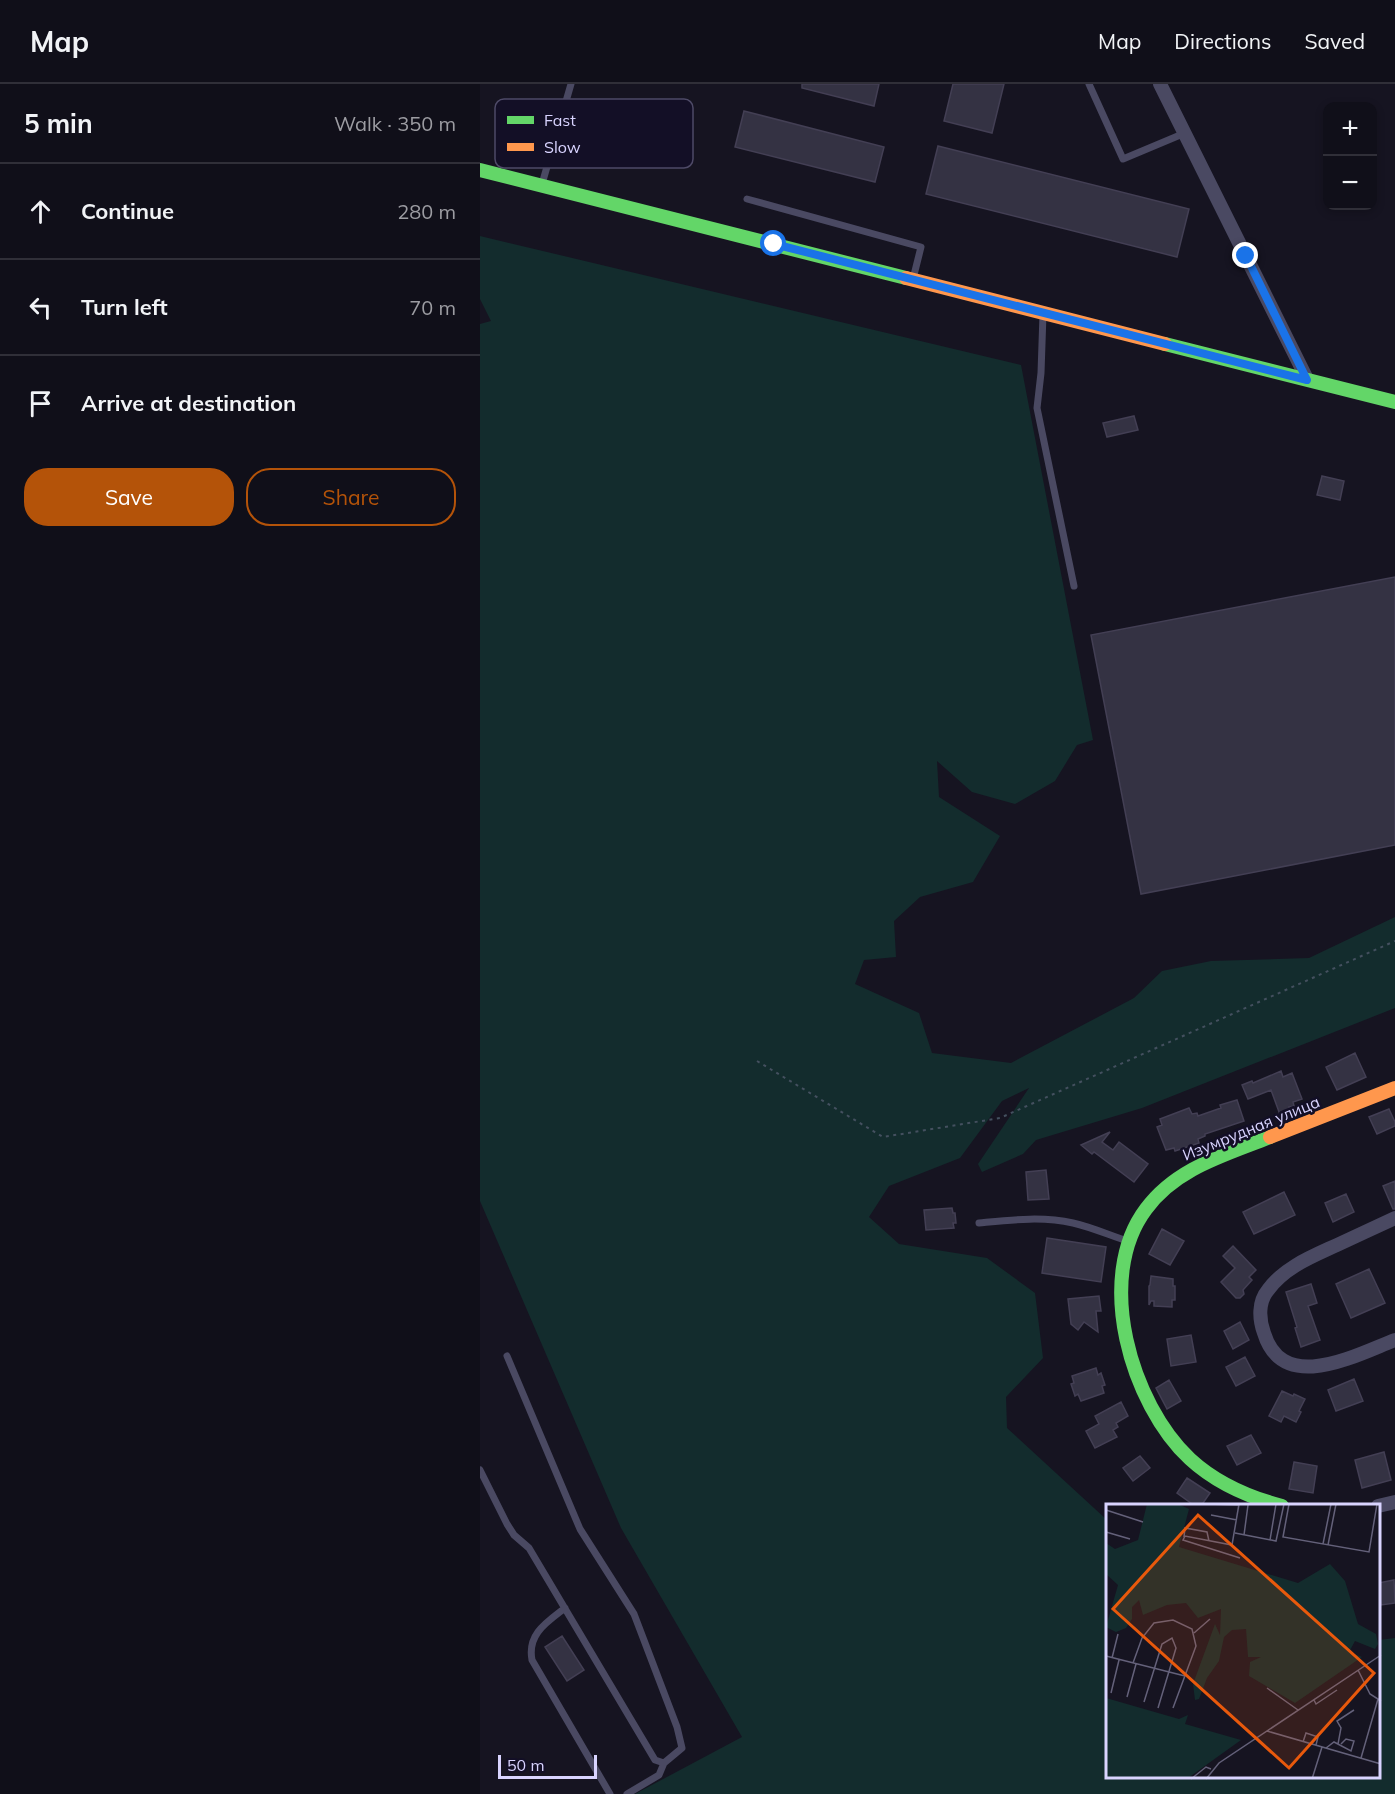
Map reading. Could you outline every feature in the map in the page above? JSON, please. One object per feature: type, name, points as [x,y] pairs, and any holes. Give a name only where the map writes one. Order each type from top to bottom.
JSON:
[{"type":"street","points":[[1160,84],[1307,380]]},
{"type":"street","points":[[480,170],[1395,402]]},
{"type":"street","name":"Изумрудная улица","points":[[1276,1504],[1237,1491],[1207,1472],[1180,1449],[1159,1419],[1143,1389],[1128,1347],[1122,1320],[1123,1272],[1129,1242],[1139,1218],[1172,1180],[1193,1168],[1395,1088]]},
{"type":"street","points":[[1395,1218],[1298,1263],[1281,1275],[1266,1292],[1260,1308],[1265,1339],[1275,1354],[1288,1364],[1306,1367],[1323,1366],[1346,1360],[1395,1340]]},
{"type":"street","points":[[1380,1506],[1395,1502]]},
{"type":"lane","points":[[567,99],[571,84]]},
{"type":"lane","points":[[1089,84],[1123,159],[1185,133]]},
{"type":"lane","points":[[542,186],[547,168]]},
{"type":"lane","points":[[747,199],[921,247],[913,279]]},
{"type":"lane","points":[[1043,312],[1041,373],[1037,408],[1074,586]]},
{"type":"lane","points":[[979,1223],[1022,1219],[1051,1220],[1073,1223],[1129,1242]]},
{"type":"lane","points":[[507,1356],[580,1528],[634,1614],[677,1727],[682,1748],[664,1763],[659,1776],[627,1794]]},
{"type":"lane","points":[[480,1470],[507,1524],[529,1548],[655,1760],[664,1763]]},
{"type":"lane","points":[[565,1608],[540,1627],[530,1650],[532,1660],[610,1794]]},
{"type":"path","points":[[758,1061],[883,1137],[1000,1118],[1395,941]]},
{"type":"green space","points":[[480,236],[1021,365],[1093,740],[1077,745],[1055,781],[1015,804],[972,792],[937,761],[939,797],[1000,836],[973,882],[920,897],[894,921],[896,957],[864,960],[855,984],[919,1013],[932,1053],[1011,1063],[1134,998],[1162,971],[1211,961],[1309,958],[1395,917],[1395,1008],[1142,1108],[1036,1140],[1023,1154],[982,1172],[978,1164],[1029,1088],[1002,1101],[960,1158],[889,1186],[869,1217],[899,1244],[987,1258],[1035,1293],[1043,1358],[1006,1397],[1007,1428],[1106,1519],[1106,1779],[1380,1779],[1380,1640],[1395,1638],[1395,1794],[635,1794],[742,1737],[621,1528],[480,1201],[480,324],[491,321],[480,299]]},
{"type":"building","points":[[802,84],[879,84],[874,106],[802,88]]},
{"type":"building","points":[[953,84],[1004,84],[992,133],[944,121]]},
{"type":"building","points":[[744,111],[884,147],[875,182],[735,147]]},
{"type":"building","points":[[938,146],[1189,209],[1177,257],[926,194]]},
{"type":"building","points":[[1134,416],[1138,430],[1107,437],[1103,423]]},
{"type":"building","points":[[1322,476],[1344,481],[1340,500],[1317,495]]},
{"type":"building","points":[[1395,577],[1395,845],[1141,894],[1091,635]]},
{"type":"building","points":[[1355,1053],[1366,1077],[1337,1090],[1326,1067]]},
{"type":"building","points":[[1281,1071],[1283,1077],[1292,1073],[1302,1099],[1293,1102],[1294,1106],[1289,1107],[1293,1116],[1282,1120],[1271,1090],[1248,1099],[1242,1085],[1252,1081],[1253,1083]]},
{"type":"building","points":[[1237,1100],[1244,1121],[1205,1134],[1198,1139],[1199,1143],[1175,1151],[1174,1148],[1166,1150],[1157,1127],[1162,1125],[1160,1119],[1189,1108],[1192,1114],[1197,1113],[1198,1116],[1221,1108],[1220,1105]]},
{"type":"building","points":[[1389,1109],[1395,1126],[1377,1134],[1369,1117]]},
{"type":"building","points":[[1110,1132],[1102,1142],[1113,1150],[1119,1142],[1148,1164],[1134,1182],[1081,1145]]},
{"type":"building","points":[[1046,1170],[1049,1199],[1028,1200],[1026,1172]]},
{"type":"building","points":[[1395,1181],[1395,1209],[1393,1209],[1383,1186]]},
{"type":"building","points":[[1284,1192],[1295,1215],[1254,1234],[1243,1212]]},
{"type":"building","points":[[1346,1194],[1354,1212],[1333,1222],[1325,1203]]},
{"type":"building","points":[[952,1208],[956,1223],[953,1223],[954,1228],[926,1230],[924,1210]]},
{"type":"building","points":[[1162,1229],[1184,1241],[1170,1265],[1149,1254]]},
{"type":"building","points":[[1047,1238],[1106,1247],[1101,1282],[1042,1273]]},
{"type":"building","points":[[1233,1246],[1256,1270],[1249,1277],[1252,1280],[1243,1290],[1244,1294],[1240,1298],[1236,1298],[1221,1282],[1235,1268],[1223,1256]]},
{"type":"building","points":[[1369,1269],[1385,1303],[1351,1318],[1336,1284]]},
{"type":"building","points":[[1151,1276],[1173,1279],[1175,1300],[1172,1300],[1172,1307],[1154,1306],[1154,1301],[1151,1301],[1149,1305]]},
{"type":"building","points":[[1311,1284],[1317,1303],[1308,1306],[1320,1340],[1301,1347],[1286,1292]]},
{"type":"building","points":[[1099,1296],[1101,1311],[1096,1311],[1098,1332],[1084,1322],[1078,1330],[1071,1324],[1068,1299]]},
{"type":"building","points":[[1240,1322],[1249,1340],[1233,1349],[1224,1331]]},
{"type":"building","points":[[1191,1335],[1196,1362],[1171,1366],[1167,1339]]},
{"type":"building","points":[[1245,1357],[1255,1376],[1236,1386],[1226,1367]]},
{"type":"building","points":[[1096,1368],[1098,1375],[1101,1373],[1105,1385],[1102,1386],[1104,1393],[1081,1401],[1078,1394],[1075,1396],[1071,1384],[1074,1383],[1072,1376]]},
{"type":"building","points":[[1354,1379],[1363,1401],[1336,1411],[1328,1390]]},
{"type":"building","points":[[1169,1380],[1181,1401],[1167,1409],[1156,1388]]},
{"type":"building","points":[[1282,1391],[1305,1399],[1296,1422],[1284,1416],[1281,1422],[1269,1416]]},
{"type":"building","points":[[1121,1402],[1128,1416],[1116,1423],[1118,1427],[1113,1430],[1117,1437],[1095,1448],[1086,1431],[1099,1424],[1095,1416]]},
{"type":"building","points":[[1251,1435],[1261,1453],[1237,1465],[1227,1446]]},
{"type":"building","points":[[1384,1452],[1391,1480],[1362,1488],[1355,1460]]},
{"type":"building","points":[[1140,1456],[1150,1468],[1133,1481],[1123,1468]]},
{"type":"building","points":[[1294,1462],[1317,1466],[1313,1493],[1289,1489]]},
{"type":"building","points":[[1187,1478],[1210,1493],[1202,1504],[1192,1504],[1177,1493]]},
{"type":"building","points":[[1394,1580],[1395,1603],[1381,1605],[1380,1583]]},
{"type":"building","points":[[562,1636],[584,1670],[567,1681],[545,1647]]},
{"type":"traffic: fast","points":[[480,170],[906,278]]},
{"type":"traffic: fast","points":[[1165,344],[1395,402]]},
{"type":"traffic: fast","points":[[1270,1137],[1202,1164],[1158,1195],[1146,1209],[1131,1237],[1123,1269],[1122,1304],[1126,1339],[1136,1374],[1151,1406],[1169,1435],[1200,1468],[1245,1494],[1276,1504]]},
{"type":"traffic: slow","points":[[906,278],[1165,344]]},
{"type":"traffic: slow","points":[[1270,1137],[1395,1088]]},
{"type":"route","points":[[774,244],[1307,380],[1246,256]]}]
